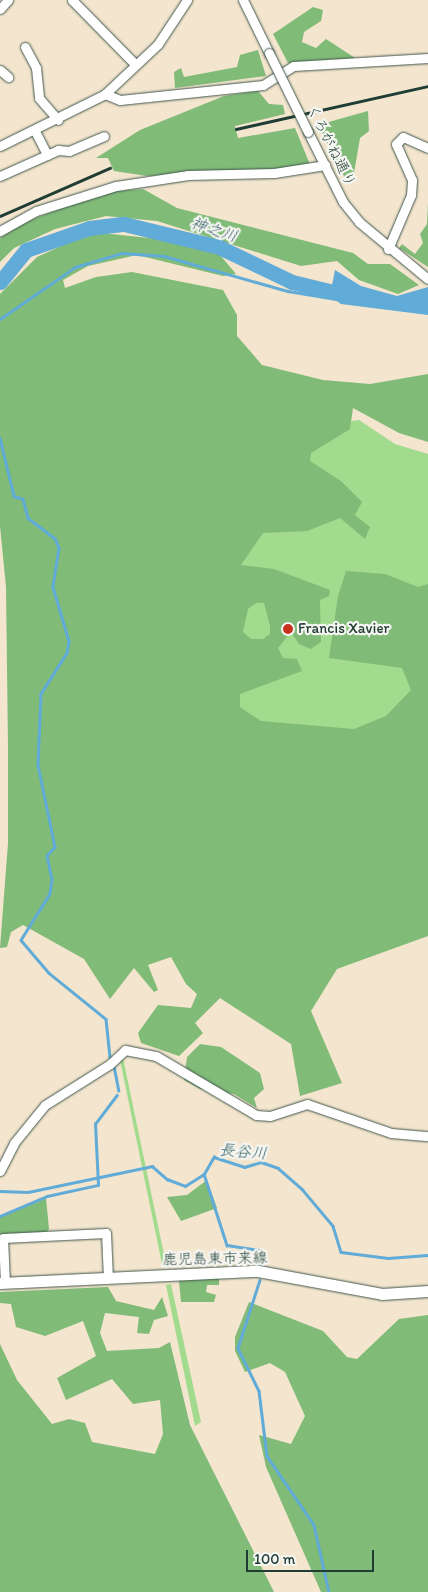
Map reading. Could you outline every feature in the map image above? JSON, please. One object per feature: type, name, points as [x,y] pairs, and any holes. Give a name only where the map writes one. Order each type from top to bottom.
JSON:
[{"type":"main road","name":"鹿児島東市来線","points":[[3,1283],[258,1271],[382,1294],[428,1291]]},
{"type":"street","points":[[0,9],[8,0]]},
{"type":"street","points":[[72,0],[134,63]]},
{"type":"street","points":[[0,146],[58,120],[105,94],[134,63],[158,44],[187,0]]},
{"type":"street","name":"くろがね通り","points":[[243,0],[343,202],[388,249],[428,279]]},
{"type":"street","points":[[24,47],[36,68],[39,98],[58,120]]},
{"type":"street","points":[[105,94],[120,100],[263,85],[294,66],[428,58]]},
{"type":"street","points":[[0,70],[8,77]]},
{"type":"street","points":[[35,131],[46,155]]},
{"type":"street","points":[[0,176],[46,155],[104,136]]},
{"type":"street","points":[[388,249],[411,195],[412,180],[396,144],[403,137],[428,148]]},
{"type":"street","points":[[0,230],[36,211],[116,186],[188,175],[274,173],[325,166]]},
{"type":"street","points":[[0,1171],[14,1143],[44,1105],[110,1064],[124,1050],[156,1056],[256,1115],[270,1116],[306,1104],[391,1134],[428,1136]]},
{"type":"street","points":[[3,1283],[3,1238],[106,1233],[108,1278]]},
{"type":"green space","points":[[313,7],[323,10],[321,21],[304,32],[302,42],[316,48],[326,39],[355,58],[288,63],[273,34]]},
{"type":"green space","points":[[258,50],[266,76],[175,88],[174,72],[181,68],[184,77],[237,67],[240,55]]},
{"type":"green space","points":[[258,91],[269,104],[283,105],[285,114],[235,126],[238,138],[295,128],[311,167],[147,176],[114,171],[108,158],[96,158],[140,130],[224,96]]},
{"type":"green space","points":[[368,111],[369,131],[360,138],[354,173],[346,180],[318,125]]},
{"type":"green space","points":[[143,189],[177,208],[353,253],[368,264],[390,264],[419,285],[398,294],[359,280],[337,261],[301,266],[157,221],[106,216],[55,229],[14,248],[0,262],[0,238],[25,222],[105,192]]},
{"type":"green space","points":[[428,203],[428,267],[399,248],[402,244],[415,254],[423,243],[420,234],[427,224]]},
{"type":"green space","points":[[92,232],[168,240],[220,255],[236,274],[223,276],[137,255],[88,266],[63,280],[65,288],[96,277],[132,272],[223,290],[237,315],[237,336],[262,365],[323,380],[370,384],[428,374],[428,442],[399,433],[353,408],[350,429],[311,453],[310,461],[341,481],[362,502],[355,515],[370,527],[365,539],[340,518],[307,531],[263,533],[241,565],[274,569],[330,590],[329,596],[320,600],[321,642],[311,649],[299,644],[291,632],[278,648],[283,658],[297,659],[302,671],[240,694],[240,707],[261,721],[354,729],[386,716],[411,690],[402,668],[329,658],[338,596],[346,571],[385,574],[418,587],[428,584],[428,936],[337,969],[311,1011],[342,1083],[300,1096],[291,1044],[220,998],[195,1023],[203,1033],[179,1056],[141,1043],[138,1033],[158,1005],[191,1008],[197,994],[186,984],[171,957],[148,965],[158,990],[154,992],[134,968],[110,999],[84,959],[23,925],[11,932],[7,947],[0,948],[8,843],[8,748],[6,587],[0,526],[0,294],[37,257]],"holes":[[[256,603],[264,603],[270,626],[270,634],[263,639],[251,639],[243,632],[248,609]]]},
{"type":"green space","points":[[359,420],[395,444],[428,454],[428,685],[362,740],[240,718],[227,560],[306,451],[346,422]]},
{"type":"green space","points":[[200,1044],[221,1047],[260,1073],[264,1089],[254,1098],[257,1108],[234,1094],[200,1089],[184,1080],[187,1057]]},
{"type":"green space","points":[[123,1058],[166,1264],[162,1264],[120,1060]]},
{"type":"green space","points":[[207,1180],[217,1208],[181,1221],[167,1197],[187,1195]]},
{"type":"green space","points":[[46,1198],[49,1229],[45,1234],[0,1234],[0,1217]]},
{"type":"green space","points":[[219,1278],[219,1285],[207,1285],[206,1292],[216,1295],[214,1302],[181,1302],[179,1281]]},
{"type":"green space","points":[[171,1284],[201,1422],[195,1426],[166,1285]]},
{"type":"green space","points":[[108,1287],[116,1301],[154,1310],[162,1297],[168,1316],[154,1320],[149,1334],[137,1333],[139,1317],[105,1313],[100,1333],[107,1351],[159,1348],[170,1342],[190,1425],[274,1592],[0,1592],[0,1344],[17,1380],[52,1424],[69,1419],[85,1423],[92,1442],[155,1454],[163,1434],[160,1400],[133,1404],[112,1379],[66,1400],[57,1378],[96,1356],[83,1321],[45,1336],[16,1327],[11,1304],[0,1303],[0,1292]]},
{"type":"green space","points":[[249,1302],[323,1331],[347,1357],[357,1359],[399,1319],[428,1315],[428,1592],[321,1592],[266,1467],[259,1435],[291,1444],[305,1416],[285,1372],[270,1363],[245,1372],[235,1351],[235,1337]]},
{"type":"water","points":[[335,270],[361,286],[397,296],[428,287],[428,315],[341,304],[330,296]]},
{"type":"waterway","name":"神之川","points":[[0,282],[26,250],[89,228],[124,224],[219,247],[292,282],[350,296]]},
{"type":"waterway","points":[[0,319],[75,267],[122,253],[164,256],[288,291],[337,299]]},
{"type":"waterway","points":[[0,438],[14,496],[23,499],[28,518],[55,538],[59,548],[53,587],[69,641],[67,653],[41,694],[38,765],[55,847],[47,856],[52,879],[50,894],[21,940],[49,973],[106,1019],[110,1057]]},
{"type":"waterway","points":[[114,1066],[119,1091]]},
{"type":"waterway","points":[[0,1216],[47,1196],[98,1185],[95,1124],[117,1095]]},
{"type":"waterway","name":"長谷川","points":[[0,1191],[28,1192],[152,1166],[167,1179],[185,1186],[204,1174],[214,1157],[244,1167],[261,1162],[278,1168],[302,1189],[333,1226],[341,1252],[388,1258],[428,1255]]},
{"type":"waterway","points":[[204,1174],[227,1245],[259,1250],[261,1264]]},
{"type":"waterway","points":[[260,1280],[238,1348],[259,1391],[267,1456],[314,1525],[329,1592]]},
{"type":"railway","points":[[236,129],[428,86]]},
{"type":"railway","points":[[0,216],[110,168]]},
{"type":"place","name":"Francis Xavier","points":[[288,629]]}]
